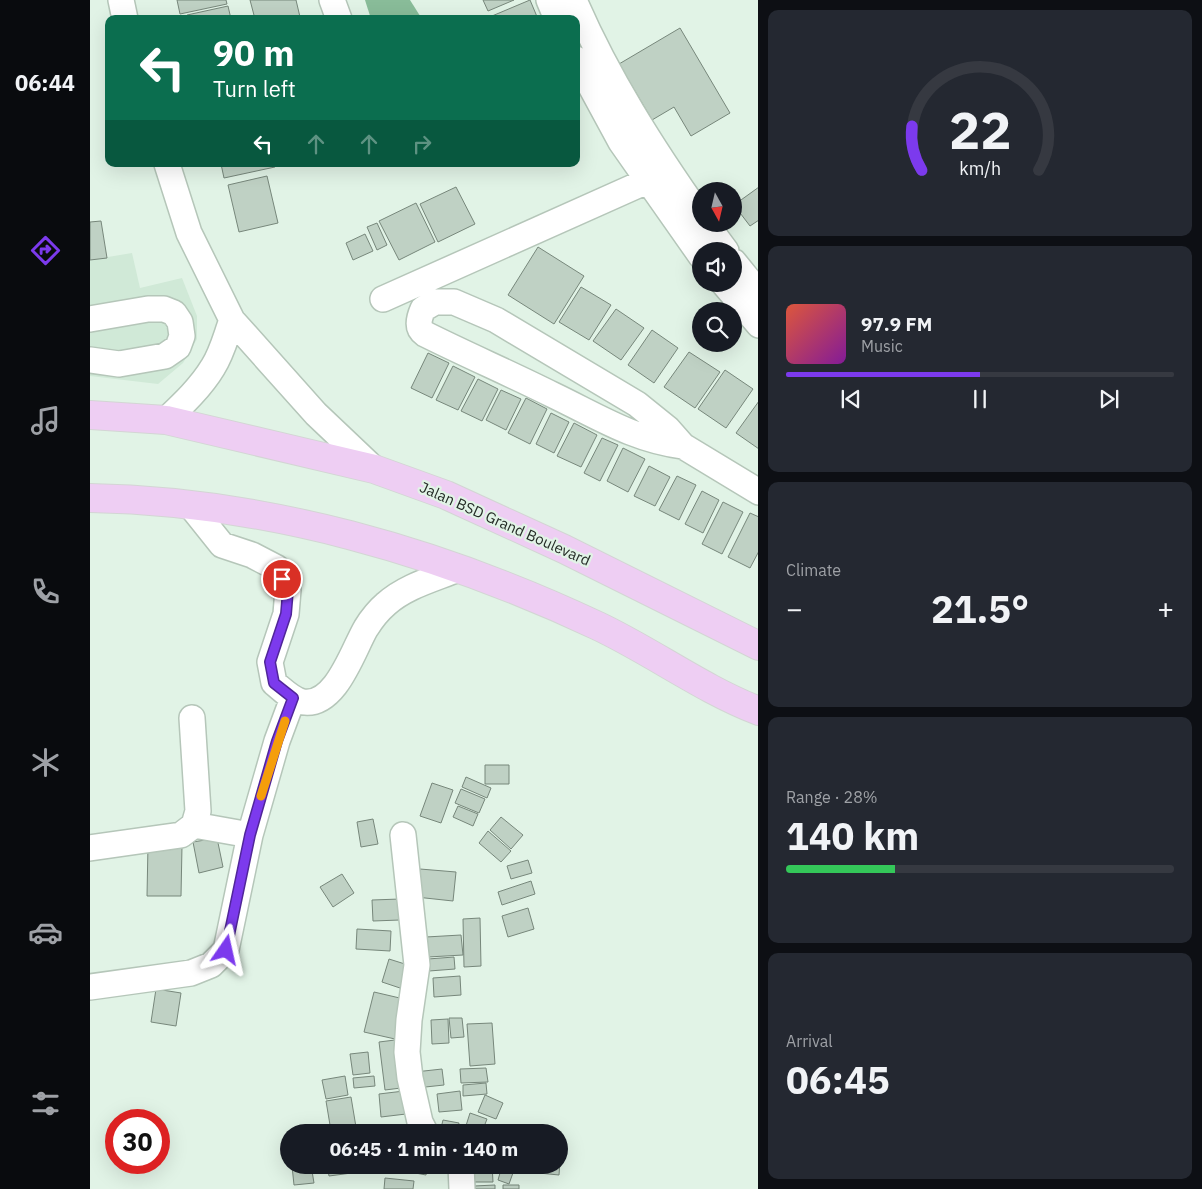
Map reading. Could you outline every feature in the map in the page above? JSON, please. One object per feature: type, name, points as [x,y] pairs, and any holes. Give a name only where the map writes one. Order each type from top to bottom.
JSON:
[{"type":"main road","name":"Jalan BSD Grand Boulevard","points":[[90,415],[166,420],[374,469],[446,495],[519,528],[758,646]]},
{"type":"main road","points":[[90,498],[141,500],[190,505],[275,518],[323,528],[390,547],[458,569],[531,597],[601,628],[694,680],[758,711]]},
{"type":"street","points":[[121,0],[124,15]]},
{"type":"street","points":[[332,0],[338,15]]},
{"type":"street","points":[[549,0],[555,15]]},
{"type":"street","points":[[574,0],[594,44],[625,100],[657,175],[693,242]]},
{"type":"street","points":[[580,67],[611,125],[657,175],[692,208]]},
{"type":"street","points":[[168,167],[189,233],[232,320],[316,414],[374,469]]},
{"type":"street","points":[[384,299],[657,175]]},
{"type":"street","points":[[742,277],[758,293]]},
{"type":"street","points":[[742,290],[758,325]]},
{"type":"street","points":[[683,446],[652,441],[610,424],[556,396],[425,334],[420,329],[419,323],[423,309],[435,302],[454,302],[496,320],[637,404],[668,429],[683,446],[758,492]]},
{"type":"street","points":[[90,319],[148,308],[164,309],[174,313],[180,322],[182,336],[178,347],[165,356],[119,364],[90,360]]},
{"type":"street","points":[[166,420],[186,401],[212,368],[232,320]]},
{"type":"street","points":[[190,505],[222,545],[252,555],[277,568],[288,590],[286,614],[270,662],[274,683],[293,698],[304,702],[323,698],[342,677],[367,626],[386,604],[408,589],[458,569]]},
{"type":"street","points":[[90,987],[191,973],[210,965],[226,950],[250,835],[277,741],[293,698]]},
{"type":"street","points":[[90,848],[181,834],[194,825],[198,811],[192,718]]},
{"type":"street","points":[[194,825],[250,835]]},
{"type":"street","points":[[403,835],[417,964],[409,1020],[407,1052],[410,1078],[421,1124]]},
{"type":"street","points":[[461,1174],[462,1189]]},
{"type":"shaded area","points":[[365,0],[410,0],[419,15],[370,15]]},
{"type":"shaded area","points":[[132,253],[140,288],[182,278],[197,316],[197,339],[183,363],[158,384],[90,376],[90,260]]},
{"type":"building","points":[[177,0],[226,0],[227,4],[180,14]]},
{"type":"building","points":[[250,0],[296,0],[300,15],[254,15]]},
{"type":"building","points":[[483,0],[514,0],[488,11]]},
{"type":"building","points":[[530,0],[536,15],[494,15]]},
{"type":"building","points":[[228,6],[230,15],[187,15]]},
{"type":"building","points":[[680,28],[730,113],[691,136],[674,107],[652,120],[619,64]]},
{"type":"building","points":[[222,167],[275,167],[224,178]]},
{"type":"building","points":[[267,176],[278,223],[239,232],[228,185]]},
{"type":"building","points":[[456,187],[475,224],[438,242],[420,204]]},
{"type":"building","points":[[758,188],[758,221],[750,226],[742,216],[742,199]]},
{"type":"building","points":[[416,203],[435,242],[399,260],[379,221]]},
{"type":"building","points":[[101,221],[107,258],[90,260],[90,222]]},
{"type":"building","points":[[377,223],[387,245],[377,250],[367,227]]},
{"type":"building","points":[[365,234],[373,251],[353,260],[346,243]]},
{"type":"building","points":[[538,247],[584,276],[554,324],[508,295]]},
{"type":"building","points":[[581,287],[611,305],[589,340],[559,322]]},
{"type":"building","points":[[616,309],[644,328],[621,360],[593,341]]},
{"type":"building","points":[[652,330],[678,348],[654,383],[628,365]]},
{"type":"building","points":[[689,352],[720,372],[695,408],[664,387]]},
{"type":"building","points":[[428,353],[449,363],[432,398],[411,388]]},
{"type":"building","points":[[453,366],[475,377],[458,410],[436,400]]},
{"type":"building","points":[[725,370],[753,389],[726,428],[698,409]]},
{"type":"building","points":[[478,379],[498,389],[482,421],[461,411]]},
{"type":"building","points":[[501,390],[521,399],[506,430],[486,420]]},
{"type":"building","points":[[526,398],[547,409],[530,444],[508,433]]},
{"type":"building","points":[[758,402],[758,448],[736,433]]},
{"type":"building","points":[[551,413],[569,422],[554,453],[536,444]]},
{"type":"building","points":[[574,423],[597,435],[581,467],[557,456]]},
{"type":"building","points":[[602,438],[618,445],[600,481],[584,473]]},
{"type":"building","points":[[623,448],[645,459],[628,492],[607,481]]},
{"type":"building","points":[[649,466],[670,477],[655,506],[634,496]]},
{"type":"building","points":[[677,476],[696,485],[679,520],[659,510]]},
{"type":"building","points":[[702,491],[719,500],[703,533],[685,524]]},
{"type":"building","points":[[723,502],[743,512],[722,554],[702,544]]},
{"type":"building","points":[[750,513],[758,517],[758,553],[750,568],[728,557]]},
{"type":"building","points":[[485,765],[509,765],[509,784],[485,784]]},
{"type":"building","points":[[466,777],[491,788],[487,798],[462,787]]},
{"type":"building","points":[[432,783],[453,790],[441,823],[420,816]]},
{"type":"building","points":[[461,789],[485,799],[479,813],[455,803]]},
{"type":"building","points":[[458,806],[478,814],[473,826],[453,817]]},
{"type":"building","points":[[501,817],[523,835],[511,849],[490,830]]},
{"type":"building","points":[[373,819],[378,844],[361,847],[357,822]]},
{"type":"building","points":[[488,831],[511,851],[501,862],[479,843]]},
{"type":"building","points":[[217,838],[223,867],[199,873],[193,842]]},
{"type":"building","points":[[148,845],[182,846],[181,896],[147,896]]},
{"type":"building","points":[[528,860],[532,873],[511,879],[507,866]]},
{"type":"building","points":[[420,869],[456,872],[453,901],[416,897]]},
{"type":"building","points":[[342,874],[354,893],[333,907],[320,887]]},
{"type":"building","points":[[531,881],[535,894],[502,905],[498,892]]},
{"type":"building","points":[[400,899],[400,920],[373,921],[372,900]]},
{"type":"building","points":[[528,908],[534,929],[508,937],[502,916]]},
{"type":"building","points":[[480,918],[481,966],[464,967],[463,919]]},
{"type":"building","points":[[357,929],[391,931],[390,951],[356,949]]},
{"type":"building","points":[[461,935],[463,955],[428,957],[426,937]]},
{"type":"building","points":[[454,957],[455,969],[429,971],[428,959]]},
{"type":"building","points":[[389,959],[408,965],[400,988],[382,982]]},
{"type":"building","points":[[460,976],[461,995],[434,997],[433,978]]},
{"type":"building","points":[[156,989],[181,993],[176,1026],[151,1022]]},
{"type":"building","points":[[374,992],[404,999],[395,1039],[364,1032]]},
{"type":"building","points":[[449,1018],[462,1018],[464,1037],[451,1038]]},
{"type":"building","points":[[448,1019],[449,1043],[432,1044],[431,1020]]},
{"type":"building","points":[[492,1023],[495,1064],[470,1066],[467,1024]]},
{"type":"building","points":[[395,1040],[401,1088],[385,1090],[379,1042]]},
{"type":"building","points":[[368,1052],[370,1073],[353,1075],[350,1054]]},
{"type":"building","points":[[486,1068],[488,1082],[461,1083],[460,1069]]},
{"type":"building","points":[[442,1069],[444,1085],[416,1088],[415,1072]]},
{"type":"building","points":[[345,1076],[348,1095],[326,1099],[322,1080]]},
{"type":"building","points":[[374,1076],[375,1086],[354,1088],[353,1078]]},
{"type":"building","points":[[486,1083],[487,1094],[463,1096],[463,1085]]},
{"type":"building","points":[[404,1091],[406,1114],[381,1117],[379,1094]]},
{"type":"building","points":[[460,1091],[462,1110],[439,1112],[437,1094]]},
{"type":"building","points":[[485,1095],[503,1103],[496,1119],[478,1112]]},
{"type":"building","points":[[351,1097],[356,1124],[330,1124],[326,1101]]},
{"type":"building","points":[[470,1113],[487,1119],[485,1124],[467,1124]]},
{"type":"building","points":[[443,1120],[459,1123],[459,1124],[442,1124]]},
{"type":"building","points":[[293,1174],[312,1174],[314,1183],[294,1185]]},
{"type":"building","points":[[470,1174],[493,1174],[493,1182],[470,1182]]},
{"type":"building","points":[[500,1174],[513,1174],[509,1184],[498,1180]]},
{"type":"building","points":[[385,1178],[414,1181],[413,1189],[384,1189]]},
{"type":"building","points":[[495,1185],[495,1189],[474,1189],[474,1186]]},
{"type":"building","points":[[503,1185],[519,1185],[519,1189],[503,1189]]},
{"type":"slow traffic","points":[[261,796],[277,741],[285,721]]},
{"type":"route","points":[[226,950],[250,835],[277,741],[293,698],[274,683],[270,662],[286,614],[288,590],[282,579]]}]
